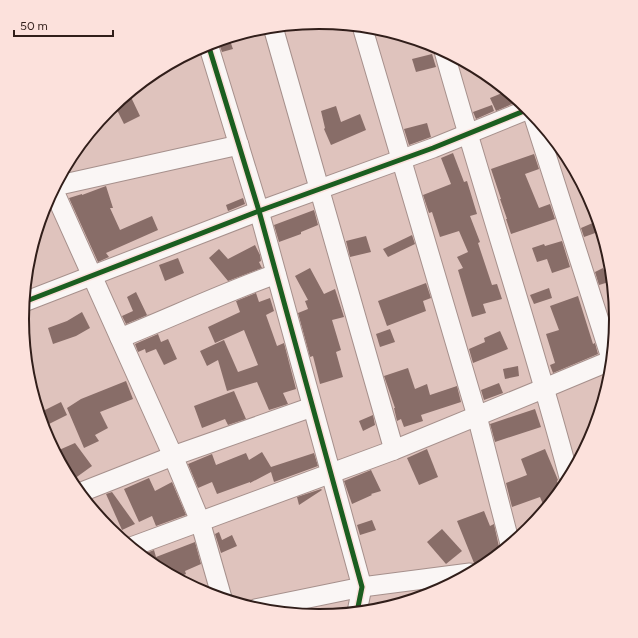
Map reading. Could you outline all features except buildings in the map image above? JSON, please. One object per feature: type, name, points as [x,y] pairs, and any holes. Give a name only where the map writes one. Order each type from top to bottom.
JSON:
[{"type":"street","points":[[275,32],[394,450]]},
{"type":"street","points":[[364,32],[477,416],[509,538]]},
{"type":"street","points":[[210,50],[259,211],[312,407],[332,474],[362,587],[358,607]]},
{"type":"street","points":[[446,59],[545,388],[567,469]]},
{"type":"street","points":[[30,300],[259,211],[401,160],[522,112]]},
{"type":"street","points":[[538,129],[608,346]]},
{"type":"street","points":[[62,186],[239,144]]},
{"type":"street","points":[[57,195],[173,456],[200,521],[220,592]]},
{"type":"street","points":[[120,338],[240,287],[276,274]]},
{"type":"street","points":[[137,545],[394,450],[606,363]]},
{"type":"street","points":[[85,491],[173,456],[312,407]]},
{"type":"street","points":[[273,605],[362,587],[455,575]]},
{"type":"cycle path","points":[[210,50],[259,211],[362,587],[358,607]]},
{"type":"cycle path","points":[[30,300],[259,211],[433,148],[522,112]]}]
